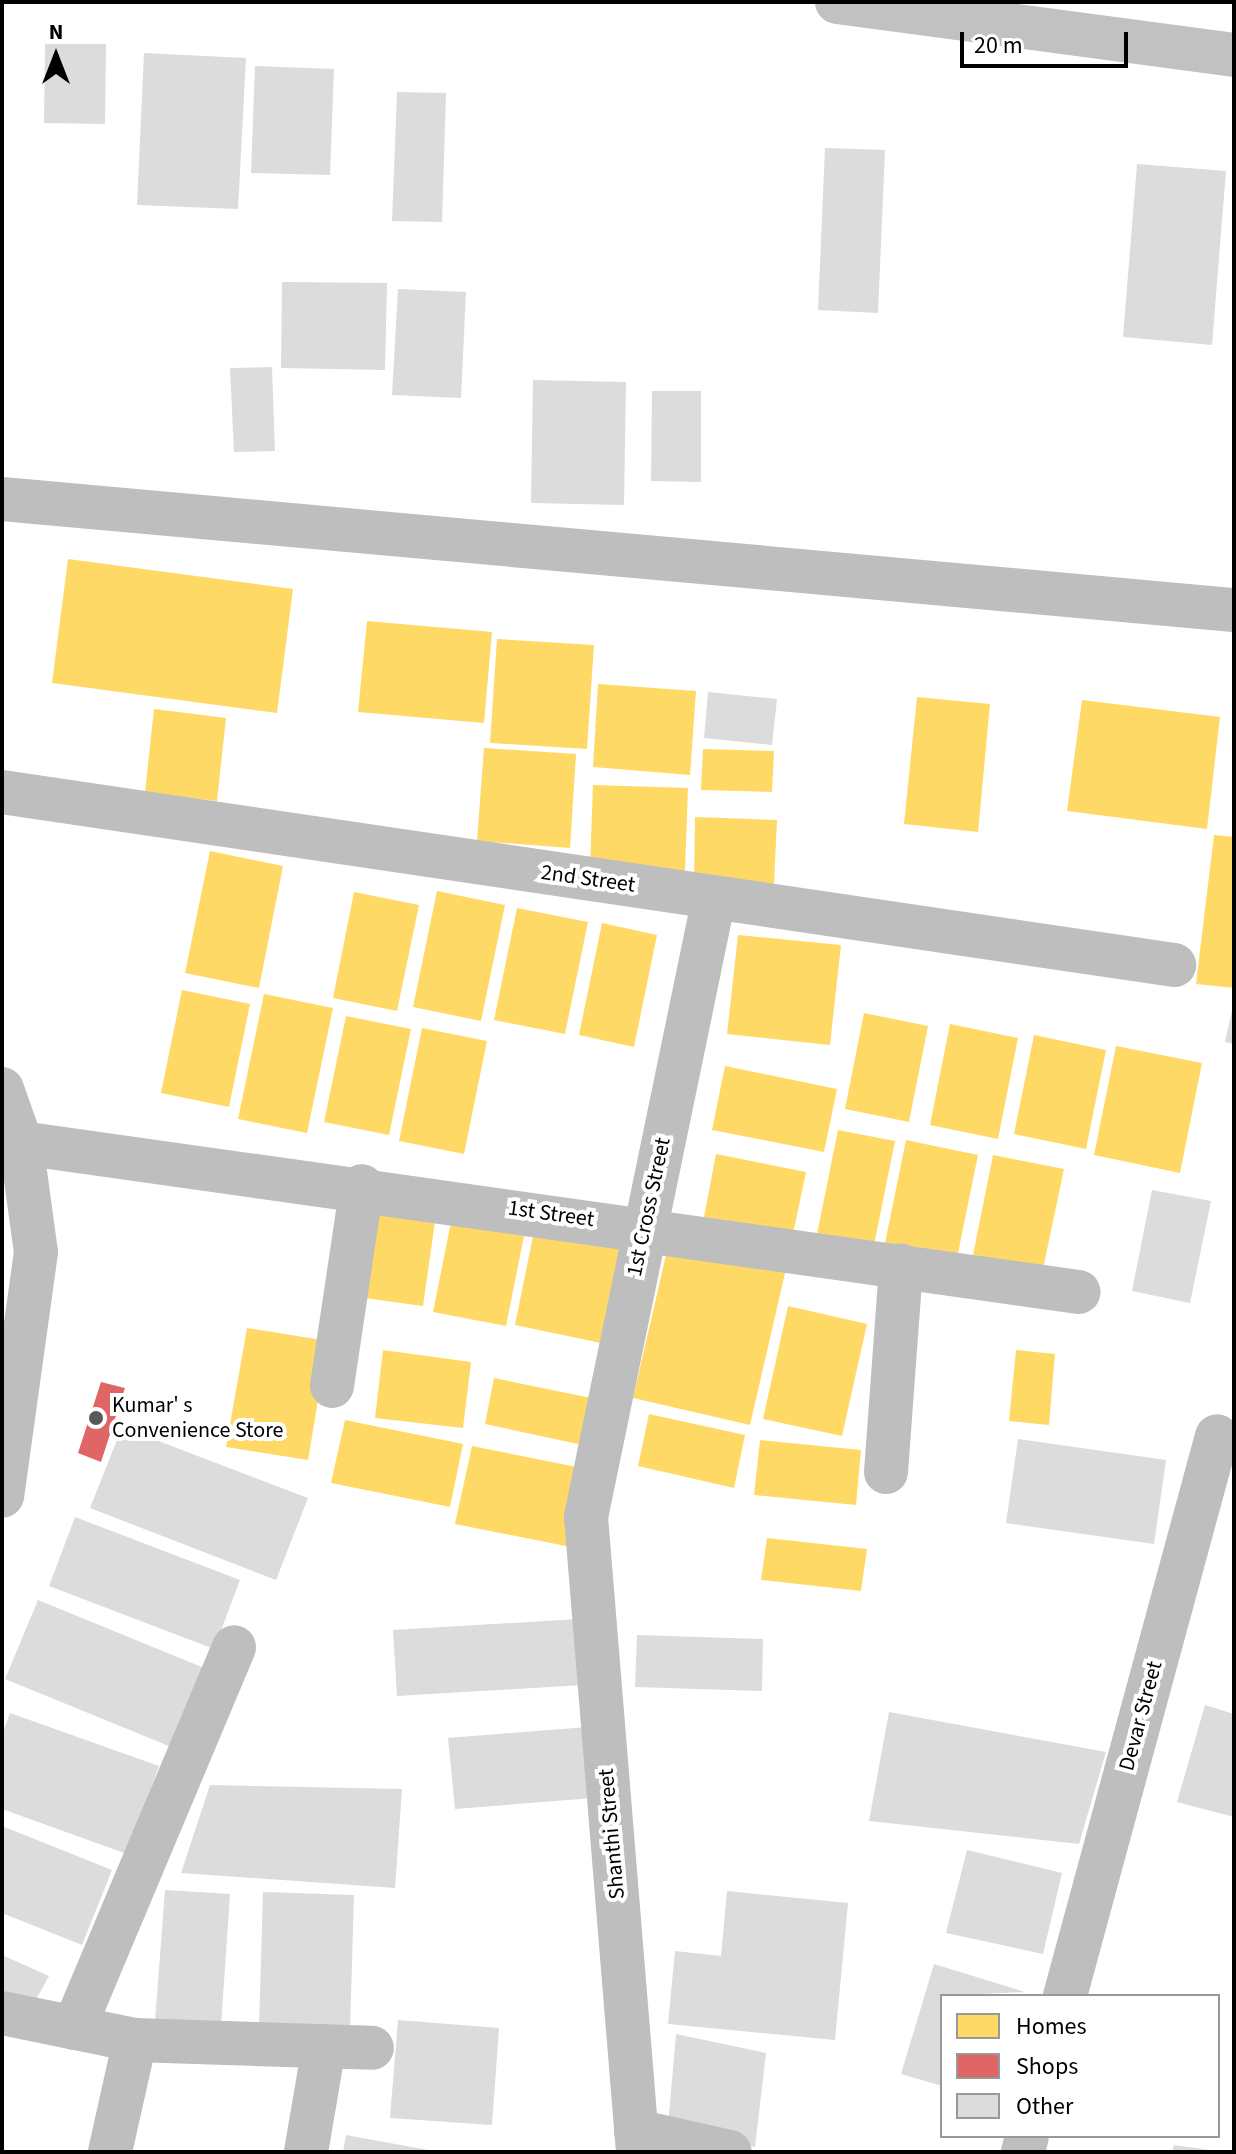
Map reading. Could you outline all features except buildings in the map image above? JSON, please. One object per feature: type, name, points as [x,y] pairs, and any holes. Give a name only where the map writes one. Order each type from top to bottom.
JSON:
[{"type":"main road","points":[[837,2],[1016,16],[1234,55]]},
{"type":"street","points":[[2,499],[1234,610]]},
{"type":"street","name":"2nd Street","points":[[2,792],[1174,965]]},
{"type":"street","name":"1st Cross Street","points":[[586,1517],[714,898]]},
{"type":"street","points":[[2,1089],[21,1143],[36,1252],[2,1496]]},
{"type":"street","name":"1st Street","points":[[21,1143],[362,1186],[1079,1292]]},
{"type":"street","points":[[332,1386],[362,1186]]},
{"type":"street","points":[[886,1472],[901,1266]]},
{"type":"street","name":"Devar Street","points":[[1066,1994],[1217,1436]]},
{"type":"street","name":"Shanthi Street","points":[[586,1517],[637,2141]]},
{"type":"street","points":[[74,2028],[234,1647]]},
{"type":"street","points":[[2,2013],[135,2040],[372,2048]]},
{"type":"street","points":[[110,2152],[135,2040]]},
{"type":"street","points":[[306,2152],[324,2047]]},
{"type":"street","points":[[637,2141],[730,2152]]},
{"type":"place","name":"Kumar' s Convenience Store","points":[[96,1418]]}]
